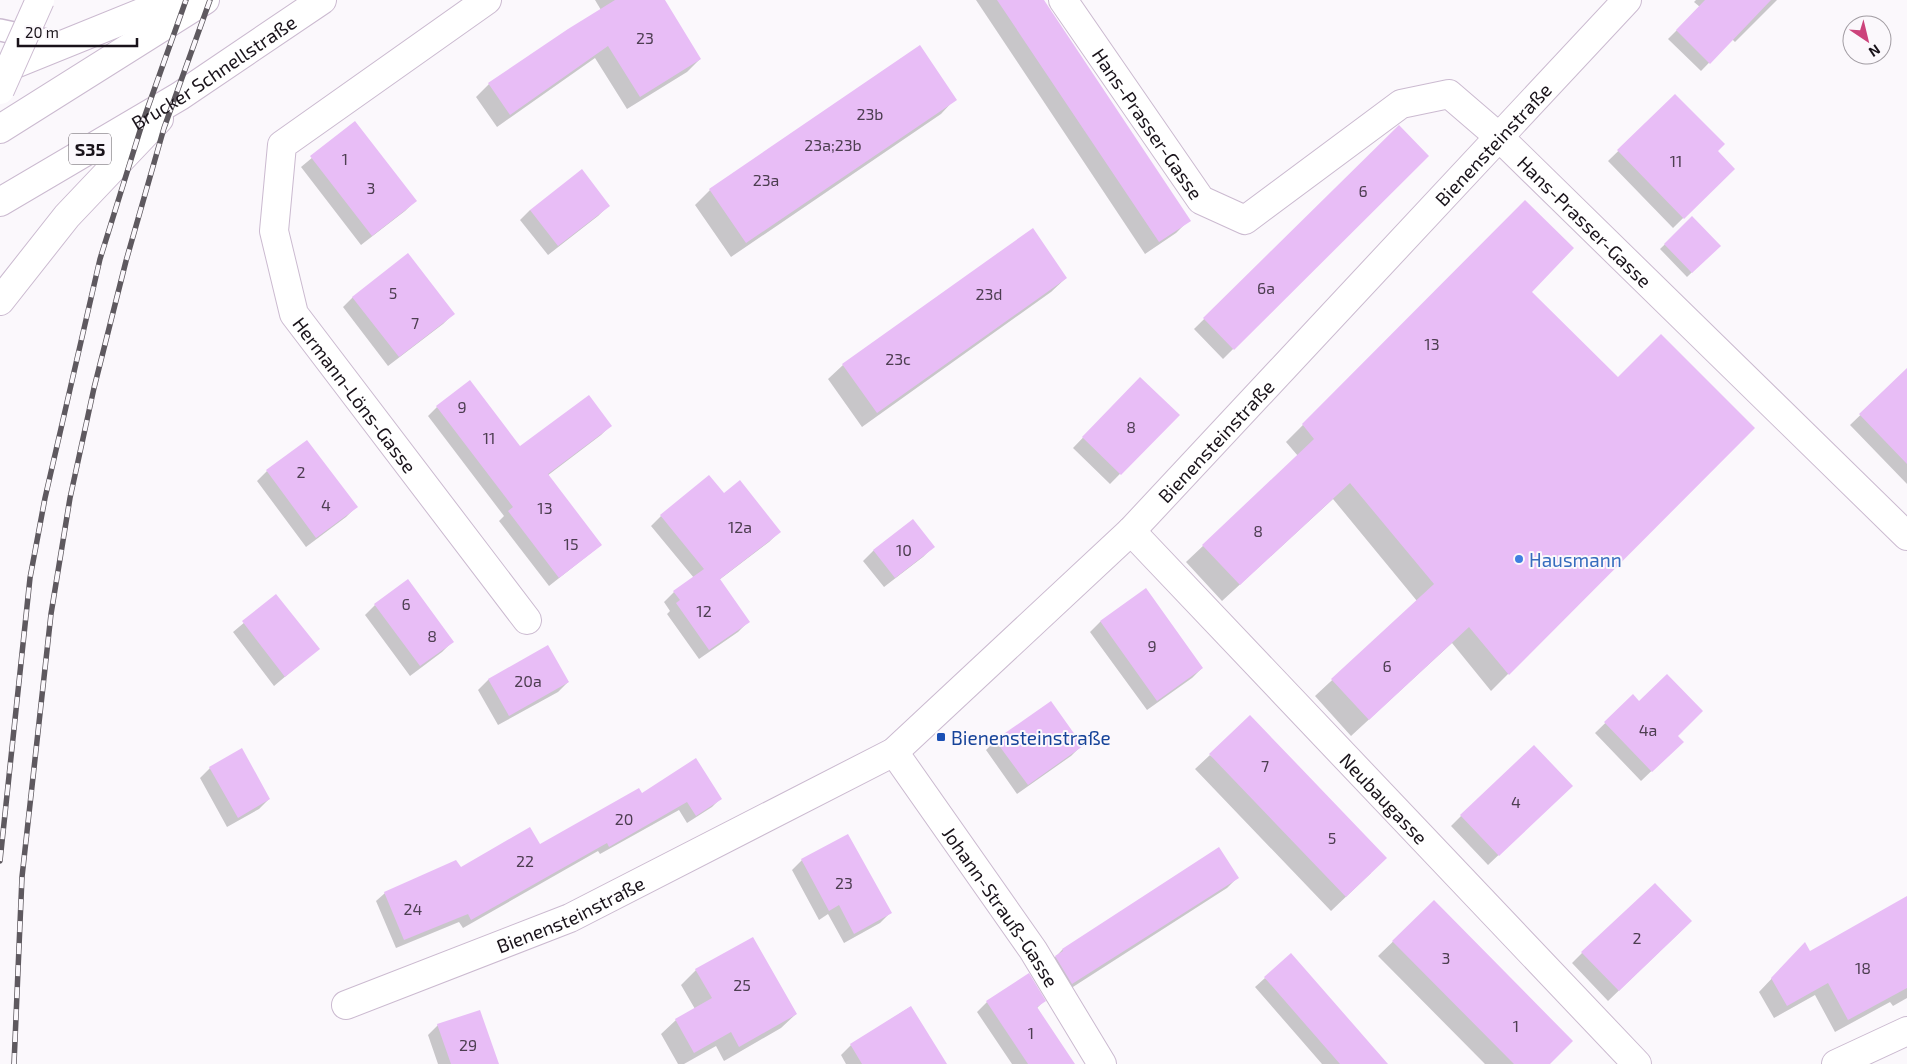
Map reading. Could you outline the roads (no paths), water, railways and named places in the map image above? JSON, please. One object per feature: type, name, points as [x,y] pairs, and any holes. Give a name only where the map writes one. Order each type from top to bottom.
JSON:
[{"type":"main road","points":[[0,90],[40,0]]},
{"type":"main road","points":[[0,70],[173,0]]},
{"type":"main road","points":[[0,129],[205,0]]},
{"type":"main road","name":"Brucker Schnellstraße","points":[[0,202],[180,96],[322,0]]},
{"type":"main road","name":"Hermann-Löns-Gasse","points":[[488,0],[282,145],[274,231],[294,314],[527,620]]},
{"type":"main road","name":"Hans-Prasser-Gasse","points":[[1062,0],[1201,200],[1245,220],[1401,104],[1449,94],[1499,138],[1907,536]]},
{"type":"main road","name":"Bienensteinstraße","points":[[346,1005],[570,918],[894,752],[1131,531],[1627,0]]},
{"type":"main road","points":[[0,301],[67,216],[180,96]]},
{"type":"main road","name":"Neubaugasse","points":[[1131,531],[1637,1064]]},
{"type":"main road","name":"Johann-Strauß-Gasse","points":[[894,752],[1033,950],[1102,1064]]},
{"type":"main road","points":[[1836,1064],[1907,1031]]},
{"type":"lane","points":[[0,30],[65,44]]},
{"type":"railway","points":[[0,861],[30,578],[45,498],[100,259],[143,121],[186,0]]},
{"type":"railway","points":[[14,1064],[22,877],[51,614],[70,498],[94,388],[126,261],[164,128],[210,0]]},
{"type":"place","name":"Hausmann","points":[[1519,559]]},
{"type":"place","name":"Bienensteinstraße","points":[[941,737]]}]
